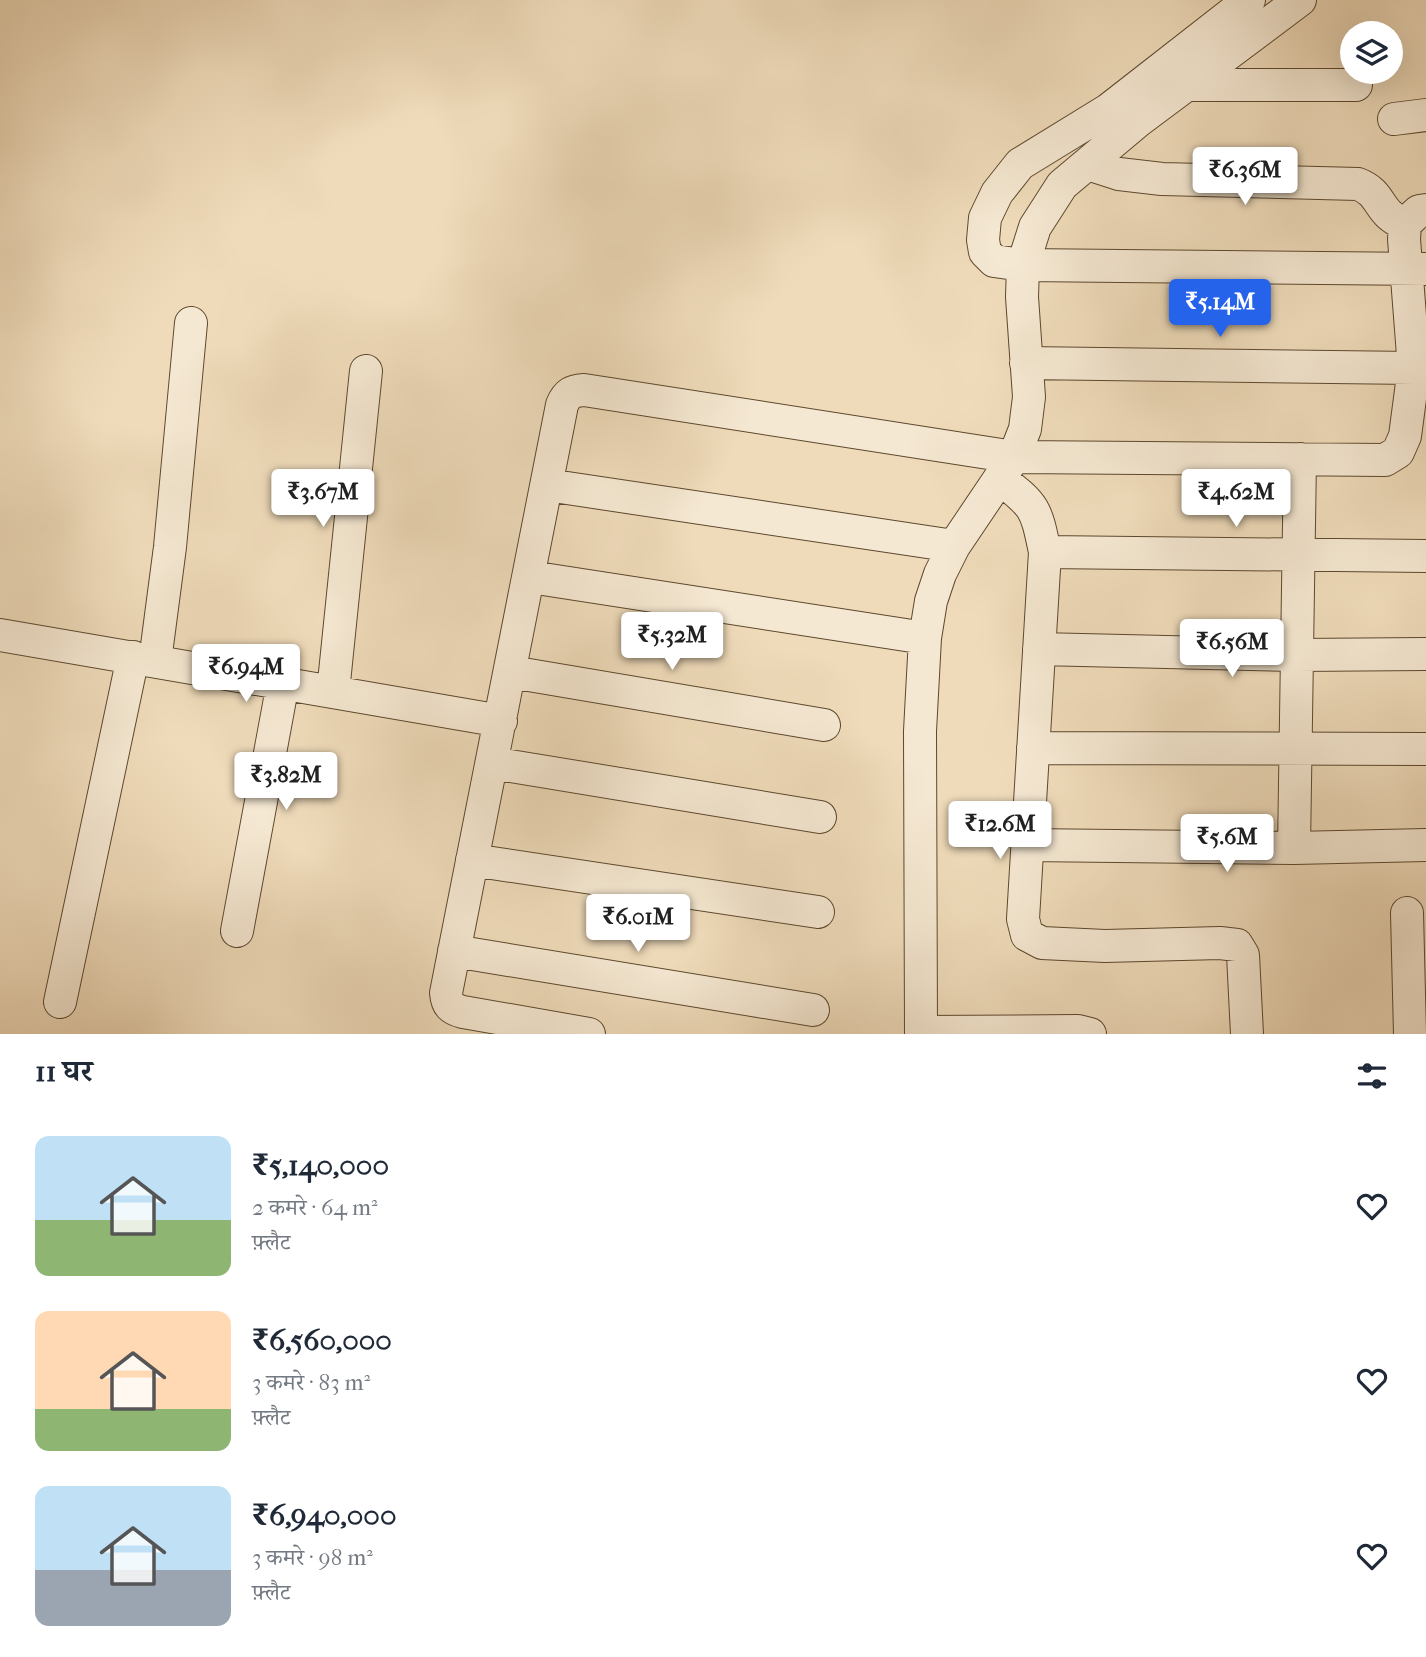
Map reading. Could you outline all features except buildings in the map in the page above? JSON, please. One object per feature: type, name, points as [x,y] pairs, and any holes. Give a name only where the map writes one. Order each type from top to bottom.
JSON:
[{"type":"street","points":[[1249,0],[1108,110],[1020,164],[998,192],[985,218],[985,252],[994,261],[1023,265],[1417,270]]},
{"type":"street","points":[[1090,1034],[1078,1031],[921,1033],[920,731],[925,638],[931,601],[940,574],[954,547],[1007,468],[1025,429],[1029,397],[1022,297],[1023,265],[1035,227],[1062,185],[1186,85],[1300,0]]},
{"type":"street","points":[[1186,85],[1356,85]]},
{"type":"street","points":[[1394,119],[1426,115]]},
{"type":"street","points":[[1088,163],[1119,174],[1162,179],[1358,184],[1376,195],[1384,212],[1394,220],[1415,217]]},
{"type":"street","points":[[589,1034],[453,1009],[447,1002],[446,993],[562,405],[567,395],[584,390],[1007,468],[1300,459],[1385,460],[1398,452],[1405,436],[1414,368],[1417,270],[1404,239],[1415,217]]},
{"type":"street","points":[[60,1002],[170,548],[191,323]]},
{"type":"street","points":[[1026,363],[1414,368]]},
{"type":"street","points":[[333,692],[366,371]]},
{"type":"street","points":[[1294,848],[1300,459]]},
{"type":"street","points":[[1007,468],[1037,514],[1045,552],[1023,919],[1027,934],[1042,943],[1055,944],[1237,945],[1243,955],[1247,1034]]},
{"type":"street","points":[[547,485],[954,547]]},
{"type":"street","points":[[1045,552],[1299,557],[1426,556]]},
{"type":"street","points":[[530,577],[925,638]]},
{"type":"street","points":[[0,635],[501,722]]},
{"type":"street","points":[[1039,649],[1426,654]]},
{"type":"street","points":[[511,672],[824,725]]},
{"type":"street","points":[[237,931],[283,684]]},
{"type":"street","points":[[1033,748],[1426,749]]},
{"type":"street","points":[[492,763],[820,817]]},
{"type":"street","points":[[1027,845],[1294,848],[1426,845]]},
{"type":"street","points":[[472,860],[818,912]]},
{"type":"street","points":[[1408,913],[1410,1034]]},
{"type":"street","points":[[454,951],[813,1010]]}]
